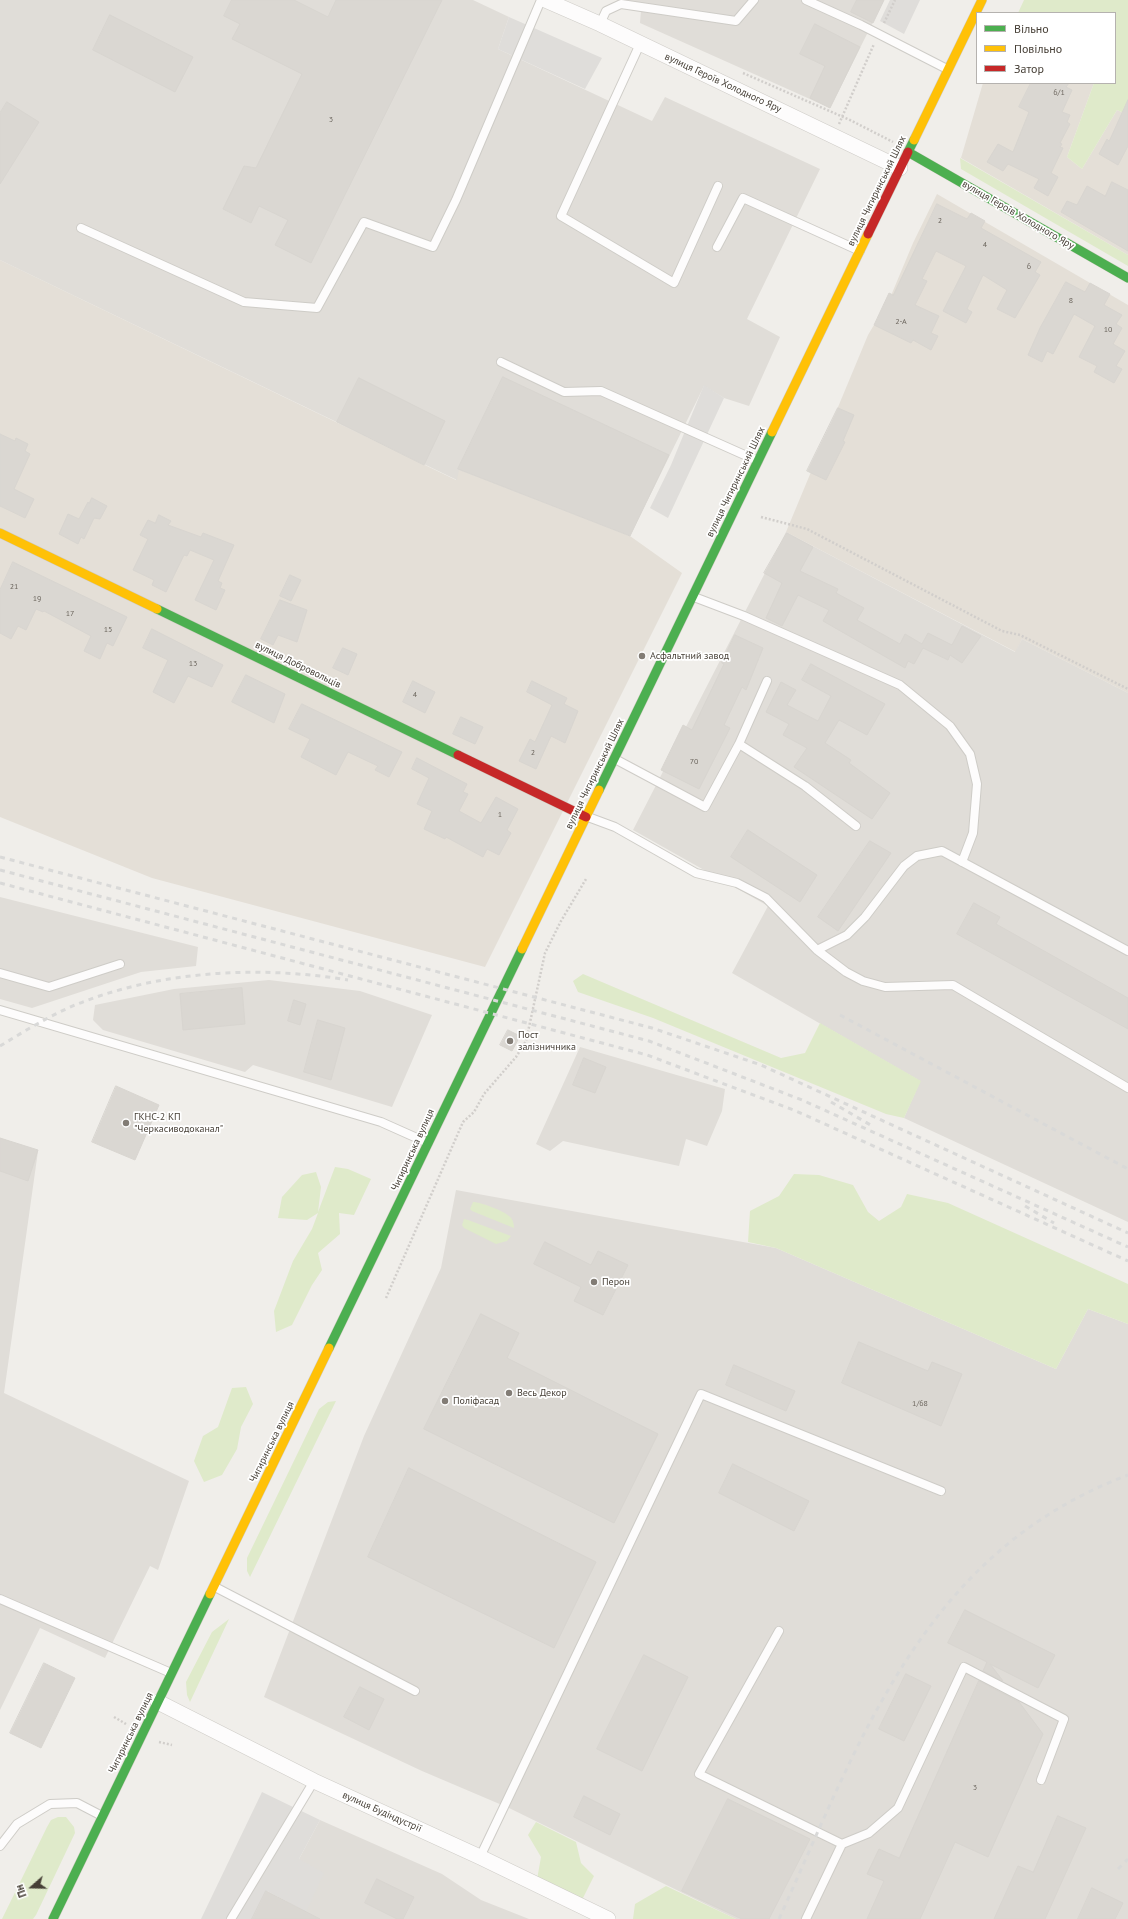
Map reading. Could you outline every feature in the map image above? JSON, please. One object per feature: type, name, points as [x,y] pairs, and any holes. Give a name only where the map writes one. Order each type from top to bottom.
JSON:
[{"type":"main road","name":"вулиця Чигиринський Шлях","points":[[976,12],[982,0]]},
{"type":"main road","name":"вулиця Чигиринський Шлях","points":[[511,974],[976,12]]},
{"type":"main road","name":"вулиця Героїв Холодного Яру","points":[[908,152],[1128,278]]},
{"type":"main road","name":"вулиця Добровольців","points":[[0,533],[586,817]]},
{"type":"main road","name":"Чигиринська вулиця","points":[[57,1918],[103,1816],[511,974]]},
{"type":"street","name":"вулиця Героїв Холодного Яру","points":[[545,0],[600,24],[835,135],[900,168]]},
{"type":"street","name":"вулиця Будіндустрії","points":[[158,1702],[314,1782],[480,1857],[608,1919]]},
{"type":"lane","points":[[81,228],[244,302],[317,308],[364,222],[433,246],[456,200],[541,0]]},
{"type":"lane","points":[[600,24],[606,11],[621,4],[736,21],[754,0]]},
{"type":"lane","points":[[806,0],[861,25],[948,70]]},
{"type":"lane","points":[[640,44],[561,216],[674,283],[718,186]]},
{"type":"lane","points":[[717,247],[743,198],[860,251]]},
{"type":"lane","points":[[501,362],[564,392],[601,391],[758,462]]},
{"type":"lane","points":[[693,597],[744,616],[900,685],[950,726],[970,754],[977,784],[973,833],[962,862]]},
{"type":"lane","points":[[615,759],[705,807],[739,744],[767,681]]},
{"type":"lane","points":[[739,744],[805,786],[856,826]]},
{"type":"lane","points":[[586,817],[615,827],[696,873],[737,882],[766,898],[817,950],[846,972],[863,981],[885,986],[953,985],[1128,1088]]},
{"type":"lane","points":[[817,950],[847,935],[865,917],[904,866],[918,856],[942,851],[1128,951]]},
{"type":"lane","points":[[0,973],[49,987],[120,964]]},
{"type":"lane","points":[[0,1010],[381,1122],[428,1143]]},
{"type":"lane","points":[[480,1857],[701,1394],[941,1491]]},
{"type":"lane","points":[[214,1587],[415,1691]]},
{"type":"lane","points":[[0,1599],[172,1674]]},
{"type":"lane","points":[[779,1630],[699,1774],[842,1844]]},
{"type":"lane","points":[[806,1919],[842,1844],[869,1833],[898,1808],[964,1667],[1064,1719],[1040,1780]]},
{"type":"lane","points":[[231,1919],[314,1782]]},
{"type":"lane","points":[[0,1846],[17,1824],[50,1804],[77,1803],[103,1816]]},
{"type":"path","points":[[741,73],[842,117],[894,142],[908,152]]},
{"type":"path","points":[[835,135],[854,86]]},
{"type":"path","points":[[761,517],[807,529],[1002,631],[1020,634],[1128,689]]},
{"type":"path","points":[[386,1298],[463,1122],[474,1112],[484,1094],[516,1057],[526,1041],[545,953],[561,920],[586,879]]},
{"type":"path","points":[[114,1718],[128,1726]]},
{"type":"path","points":[[158,1742],[172,1745]]},
{"type":"shaded area","points":[[0,0],[473,0],[509,17],[498,49],[652,121],[665,97],[820,169],[747,319],[780,337],[749,406],[724,398],[704,386],[630,536],[459,470],[457,480],[0,260]]},
{"type":"shaded area","points":[[622,0],[884,0],[830,108],[640,23],[641,10]]},
{"type":"shaded area","points":[[890,0],[920,0],[904,34],[880,21]]},
{"type":"shaded area","points":[[509,17],[602,58],[585,89],[498,49]]},
{"type":"shaded area","points":[[983,84],[1094,84],[1067,157],[1082,169],[1117,110],[1128,115],[1128,255],[961,158]]},
{"type":"shaded area","points":[[937,194],[1128,305],[1128,693],[1022,639],[1016,652],[786,532],[868,335],[890,298],[913,243]]},
{"type":"shaded area","points":[[0,260],[456,480],[458,469],[630,536],[682,573],[485,967],[152,878],[0,817]]},
{"type":"shaded area","points":[[704,385],[724,398],[668,518],[650,508],[671,465]]},
{"type":"shaded area","points":[[786,532],[1015,652],[1022,639],[1128,693],[1128,1222],[904,1118],[920,1081],[732,973],[768,906],[633,830]]},
{"type":"shaded area","points":[[0,897],[198,947],[196,966],[141,972],[32,1008],[0,999]]},
{"type":"shaded area","points":[[269,980],[360,991],[432,1015],[392,1107],[253,1065],[245,1072],[103,1030],[93,1020],[95,1005],[174,989]]},
{"type":"shaded area","points":[[580,1047],[725,1089],[722,1111],[707,1146],[686,1139],[679,1166],[563,1141],[550,1151],[536,1144]]},
{"type":"shaded area","points":[[0,1138],[38,1151],[4,1393],[189,1481],[158,1570],[150,1566],[105,1658],[40,1628],[0,1710]]},
{"type":"shaded area","points":[[456,1190],[776,1248],[1056,1369],[1088,1309],[1128,1324],[1128,1919],[736,1919],[509,1808],[422,1771],[264,1697],[364,1436],[441,1268]]},
{"type":"shaded area","points":[[262,1792],[320,1820],[299,1859],[324,1873],[306,1912],[267,1891],[252,1919],[201,1919]]},
{"type":"shaded area","points":[[320,1820],[442,1874],[481,1900],[529,1919],[252,1919],[266,1891],[306,1912],[299,1859]]},
{"type":"green space","points":[[1024,0],[1128,0],[1128,115],[1117,110],[1082,169],[1067,157],[1094,84],[1116,84],[1116,12],[1018,12]]},
{"type":"green space","points":[[960,158],[1128,255],[1128,266],[961,169]]},
{"type":"green space","points":[[583,974],[781,1058],[805,1053],[820,1023],[921,1081],[904,1118],[886,1114],[653,1018],[578,992],[573,981]]},
{"type":"green space","points":[[335,1167],[348,1169],[371,1179],[354,1215],[339,1213],[340,1234],[318,1253],[322,1270],[312,1285],[292,1325],[276,1332],[274,1311],[293,1261],[312,1229],[318,1213],[307,1220],[278,1218],[282,1197],[302,1175],[316,1172],[321,1187],[318,1212]]},
{"type":"green space","points":[[794,1174],[819,1175],[853,1185],[868,1212],[879,1221],[901,1207],[907,1194],[948,1203],[1128,1284],[1128,1324],[1088,1309],[1056,1369],[776,1248],[748,1242],[750,1211],[779,1196]]},
{"type":"green space","points":[[473,1202],[497,1209],[506,1214],[512,1220],[514,1228],[472,1211],[470,1209]]},
{"type":"green space","points":[[464,1219],[511,1236],[507,1241],[496,1244],[464,1228],[462,1225]]},
{"type":"green space","points":[[246,1387],[253,1404],[241,1427],[237,1449],[222,1475],[204,1482],[194,1461],[203,1436],[218,1427],[232,1388]]},
{"type":"green space","points":[[336,1401],[250,1577],[247,1571],[247,1558],[319,1409],[328,1402]]},
{"type":"green space","points":[[229,1619],[190,1702],[187,1695],[186,1682],[212,1632]]},
{"type":"green space","points":[[58,1817],[66,1817],[74,1827],[75,1833],[36,1915],[33,1919],[2,1919],[47,1827],[51,1820]]},
{"type":"green space","points":[[536,1822],[576,1842],[581,1863],[594,1876],[579,1906],[536,1885],[541,1857],[528,1835]]},
{"type":"green space","points":[[666,1886],[736,1919],[633,1919],[635,1904]]},
{"type":"building","points":[[232,0],[294,0],[328,17],[336,0],[442,0],[311,263],[275,245],[288,220],[259,206],[251,223],[223,209],[244,166],[256,168],[302,74],[232,39],[240,24],[224,16]]},
{"type":"building","points":[[857,0],[884,0],[873,23],[851,12]]},
{"type":"building","points":[[110,15],[193,57],[175,92],[93,50]]},
{"type":"building","points":[[815,24],[860,47],[830,108],[810,98],[825,66],[800,54]]},
{"type":"building","points":[[1030,84],[1068,84],[1066,87],[1072,90],[1062,112],[1070,115],[1067,122],[1070,124],[1060,143],[1062,144],[1060,147],[1063,148],[1051,173],[1058,177],[1048,196],[1034,188],[1039,179],[1008,164],[1003,171],[987,162],[998,144],[1013,152],[1029,112],[1019,107]]},
{"type":"building","points":[[1128,100],[1128,146],[1118,165],[1099,154],[1107,139],[1109,141]]},
{"type":"building","points":[[7,102],[39,122],[0,184],[0,113]]},
{"type":"building","points":[[1112,182],[1128,190],[1128,251],[1061,212],[1067,201],[1077,205],[1087,186],[1105,196]]},
{"type":"building","points":[[937,204],[967,219],[971,213],[985,221],[981,228],[1041,262],[1035,272],[1040,275],[1015,318],[997,309],[1007,290],[983,275],[967,309],[972,312],[966,323],[943,311],[966,266],[936,251],[922,279],[927,281],[915,305],[939,316],[931,333],[938,336],[931,350],[913,340],[911,343],[874,325],[889,293],[893,295]]},
{"type":"building","points":[[1066,282],[1085,292],[1090,283],[1110,294],[1104,305],[1122,315],[1116,324],[1122,328],[1113,344],[1125,351],[1116,366],[1122,369],[1114,383],[1094,372],[1097,366],[1079,357],[1095,326],[1074,314],[1053,354],[1047,351],[1042,362],[1028,355],[1040,328]]},
{"type":"building","points":[[503,377],[669,455],[630,536],[458,469]]},
{"type":"building","points":[[359,378],[445,421],[424,465],[337,422]]},
{"type":"building","points":[[838,408],[854,415],[843,441],[845,442],[826,480],[807,471]]},
{"type":"building","points":[[0,434],[15,441],[16,438],[28,444],[25,451],[30,454],[14,489],[34,499],[25,518],[0,506]]},
{"type":"building","points":[[92,498],[107,506],[100,519],[94,518],[84,539],[81,537],[78,544],[59,534],[68,514],[79,519],[88,502],[89,503]]},
{"type":"building","points":[[159,515],[171,521],[168,525],[201,537],[203,533],[234,545],[218,581],[222,583],[220,588],[225,590],[216,610],[195,600],[214,560],[190,550],[187,556],[184,555],[166,592],[152,585],[154,580],[133,570],[148,539],[140,535],[148,520],[155,523]]},
{"type":"building","points":[[787,533],[813,547],[800,571],[838,589],[836,593],[864,608],[857,620],[900,644],[905,634],[922,644],[928,633],[952,645],[962,626],[981,636],[962,663],[950,655],[948,660],[923,648],[914,664],[908,661],[905,668],[823,621],[829,610],[798,595],[782,626],[766,618],[782,583],[764,573]]},
{"type":"building","points":[[13,562],[127,617],[113,646],[107,643],[100,659],[84,651],[91,636],[44,611],[43,612],[36,609],[26,630],[18,626],[11,639],[0,633],[0,590]]},
{"type":"building","points":[[290,575],[301,580],[291,601],[280,596]]},
{"type":"building","points":[[280,600],[307,610],[297,642],[278,635],[273,645],[261,639]]},
{"type":"building","points":[[152,629],[223,665],[212,687],[188,676],[174,703],[153,692],[168,660],[143,648]]},
{"type":"building","points":[[735,635],[763,648],[746,690],[742,687],[724,725],[730,728],[699,789],[661,770],[683,725],[692,730],[724,664],[722,663]]},
{"type":"building","points":[[343,648],[357,654],[348,675],[333,668]]},
{"type":"building","points":[[811,664],[885,704],[867,735],[839,720],[825,743],[851,760],[849,763],[890,793],[872,819],[794,767],[807,748],[783,735],[789,724],[766,712],[781,682],[796,690],[787,705],[818,721],[831,696],[802,680]]},
{"type":"building","points":[[246,675],[285,694],[274,723],[232,702]]},
{"type":"building","points":[[413,681],[435,692],[425,713],[403,702]]},
{"type":"building","points":[[532,681],[567,698],[564,704],[578,711],[565,743],[551,736],[536,769],[519,761],[530,739],[535,742],[552,705],[527,692]]},
{"type":"building","points":[[302,704],[402,752],[389,777],[375,770],[378,766],[348,752],[336,775],[301,757],[310,739],[289,729]]},
{"type":"building","points":[[461,717],[483,727],[475,744],[453,734]]},
{"type":"building","points":[[417,758],[467,784],[463,792],[468,794],[459,811],[481,823],[496,797],[518,809],[507,830],[511,833],[499,855],[487,849],[483,857],[446,837],[445,839],[424,829],[432,811],[417,804],[429,778],[412,769]]},
{"type":"building","points":[[748,830],[817,875],[800,902],[731,857]]},
{"type":"building","points":[[870,841],[891,853],[838,931],[818,917]]},
{"type":"building","points":[[974,903],[1000,917],[996,924],[1128,998],[1128,1029],[957,934]]},
{"type":"building","points":[[242,988],[245,1024],[183,1030],[180,994]]},
{"type":"building","points":[[294,1000],[306,1004],[300,1025],[288,1021]]},
{"type":"building","points":[[318,1020],[345,1028],[331,1080],[304,1072]]},
{"type":"building","name":"Пост залізничника","points":[[508,1030],[520,1036],[512,1051],[500,1045]]},
{"type":"building","points":[[584,1058],[606,1067],[595,1093],[573,1085]]},
{"type":"building","name":"ГКНС-2 КП \"Черкасиводоканал\"","points":[[116,1086],[159,1105],[135,1160],[92,1142]]},
{"type":"building","points":[[0,1138],[38,1150],[28,1181],[0,1171]]},
{"type":"building","points":[[545,1242],[591,1265],[598,1251],[628,1265],[603,1315],[574,1301],[581,1287],[534,1264]]},
{"type":"building","name":"Весь Декор","points":[[481,1314],[519,1333],[507,1358],[658,1434],[614,1523],[424,1429]]},
{"type":"building","points":[[859,1342],[928,1371],[932,1362],[962,1374],[941,1426],[842,1383]]},
{"type":"building","points":[[734,1365],[795,1391],[786,1411],[726,1385]]},
{"type":"building","points":[[733,1464],[809,1501],[794,1531],[719,1493]]},
{"type":"building","points":[[409,1468],[596,1562],[554,1648],[368,1557]]},
{"type":"building","points":[[965,1610],[1055,1655],[1038,1688],[990,1664],[1003,1681],[983,1671],[987,1662],[948,1643]]},
{"type":"building","points":[[644,1655],[688,1677],[642,1771],[597,1749]]},
{"type":"building","points":[[44,1663],[75,1678],[41,1748],[10,1733]]},
{"type":"building","points":[[906,1674],[931,1686],[904,1741],[879,1729]]},
{"type":"building","points":[[979,1681],[1019,1702],[1043,1734],[988,1857],[955,1842],[920,1919],[867,1919],[884,1881],[867,1874],[879,1849],[899,1858]]},
{"type":"building","points":[[360,1687],[384,1699],[369,1730],[344,1717]]},
{"type":"building","points":[[584,1796],[620,1814],[610,1835],[574,1817]]},
{"type":"building","points":[[728,1799],[810,1839],[769,1919],[742,1919],[682,1891]]},
{"type":"building","points":[[1058,1816],[1086,1828],[1045,1919],[994,1919],[1018,1866],[1033,1872]]},
{"type":"building","points":[[377,1879],[414,1897],[403,1919],[397,1919],[365,1903]]},
{"type":"building","points":[[1092,1888],[1123,1903],[1115,1919],[1078,1919]]},
{"type":"building","points":[[266,1891],[320,1919],[252,1919]]},
{"type":"railway","points":[[0,857],[652,1028],[761,1065],[1128,1233]]},
{"type":"railway","points":[[0,870],[649,1041],[802,1100],[1128,1247]]},
{"type":"railway","points":[[0,883],[647,1055],[796,1111],[1128,1261]]},
{"type":"railway","points":[[0,1046],[76,1004],[119,990],[151,982],[184,977],[250,972],[283,973],[348,980]]},
{"type":"railway","points":[[840,1015],[1128,1169]]},
{"type":"railway","points":[[831,1102],[874,1127]]},
{"type":"railway","points":[[1025,1206],[1054,1223]]},
{"type":"railway","points":[[779,1919],[839,1784],[872,1719],[908,1658],[950,1602],[999,1551],[1058,1509],[1128,1475]]},
{"type":"railway","points":[[1118,1869],[1128,1859]]},
{"type":"traffic: fast","points":[[914,140],[908,152],[1128,278]]},
{"type":"traffic: fast","points":[[599,790],[772,432]]},
{"type":"traffic: fast","points":[[157,609],[458,755]]},
{"type":"traffic: fast","points":[[329,1348],[522,949]]},
{"type":"traffic: fast","points":[[53,1919],[210,1594]]},
{"type":"traffic: slow","points":[[976,12],[982,0]]},
{"type":"traffic: slow","points":[[914,140],[976,12]]},
{"type":"traffic: slow","points":[[772,432],[868,234]]},
{"type":"traffic: slow","points":[[0,533],[157,609]]},
{"type":"traffic: slow","points":[[522,949],[599,790]]},
{"type":"traffic: slow","points":[[210,1594],[329,1348]]},
{"type":"traffic: jam","points":[[868,234],[908,152]]},
{"type":"traffic: jam","points":[[458,755],[586,817]]},
{"type":"place","name":"Асфальтний завод","points":[[642,656]]},
{"type":"place","name":"Пост залізничника","points":[[510,1041]]},
{"type":"place","name":"ГКНС-2 КП \"Черкасиводоканал\"","points":[[126,1123]]},
{"type":"place","name":"Перон","points":[[594,1282]]},
{"type":"place","name":"Весь Декор","points":[[509,1393]]},
{"type":"place","name":"Поліфасад","points":[[445,1401]]}]
